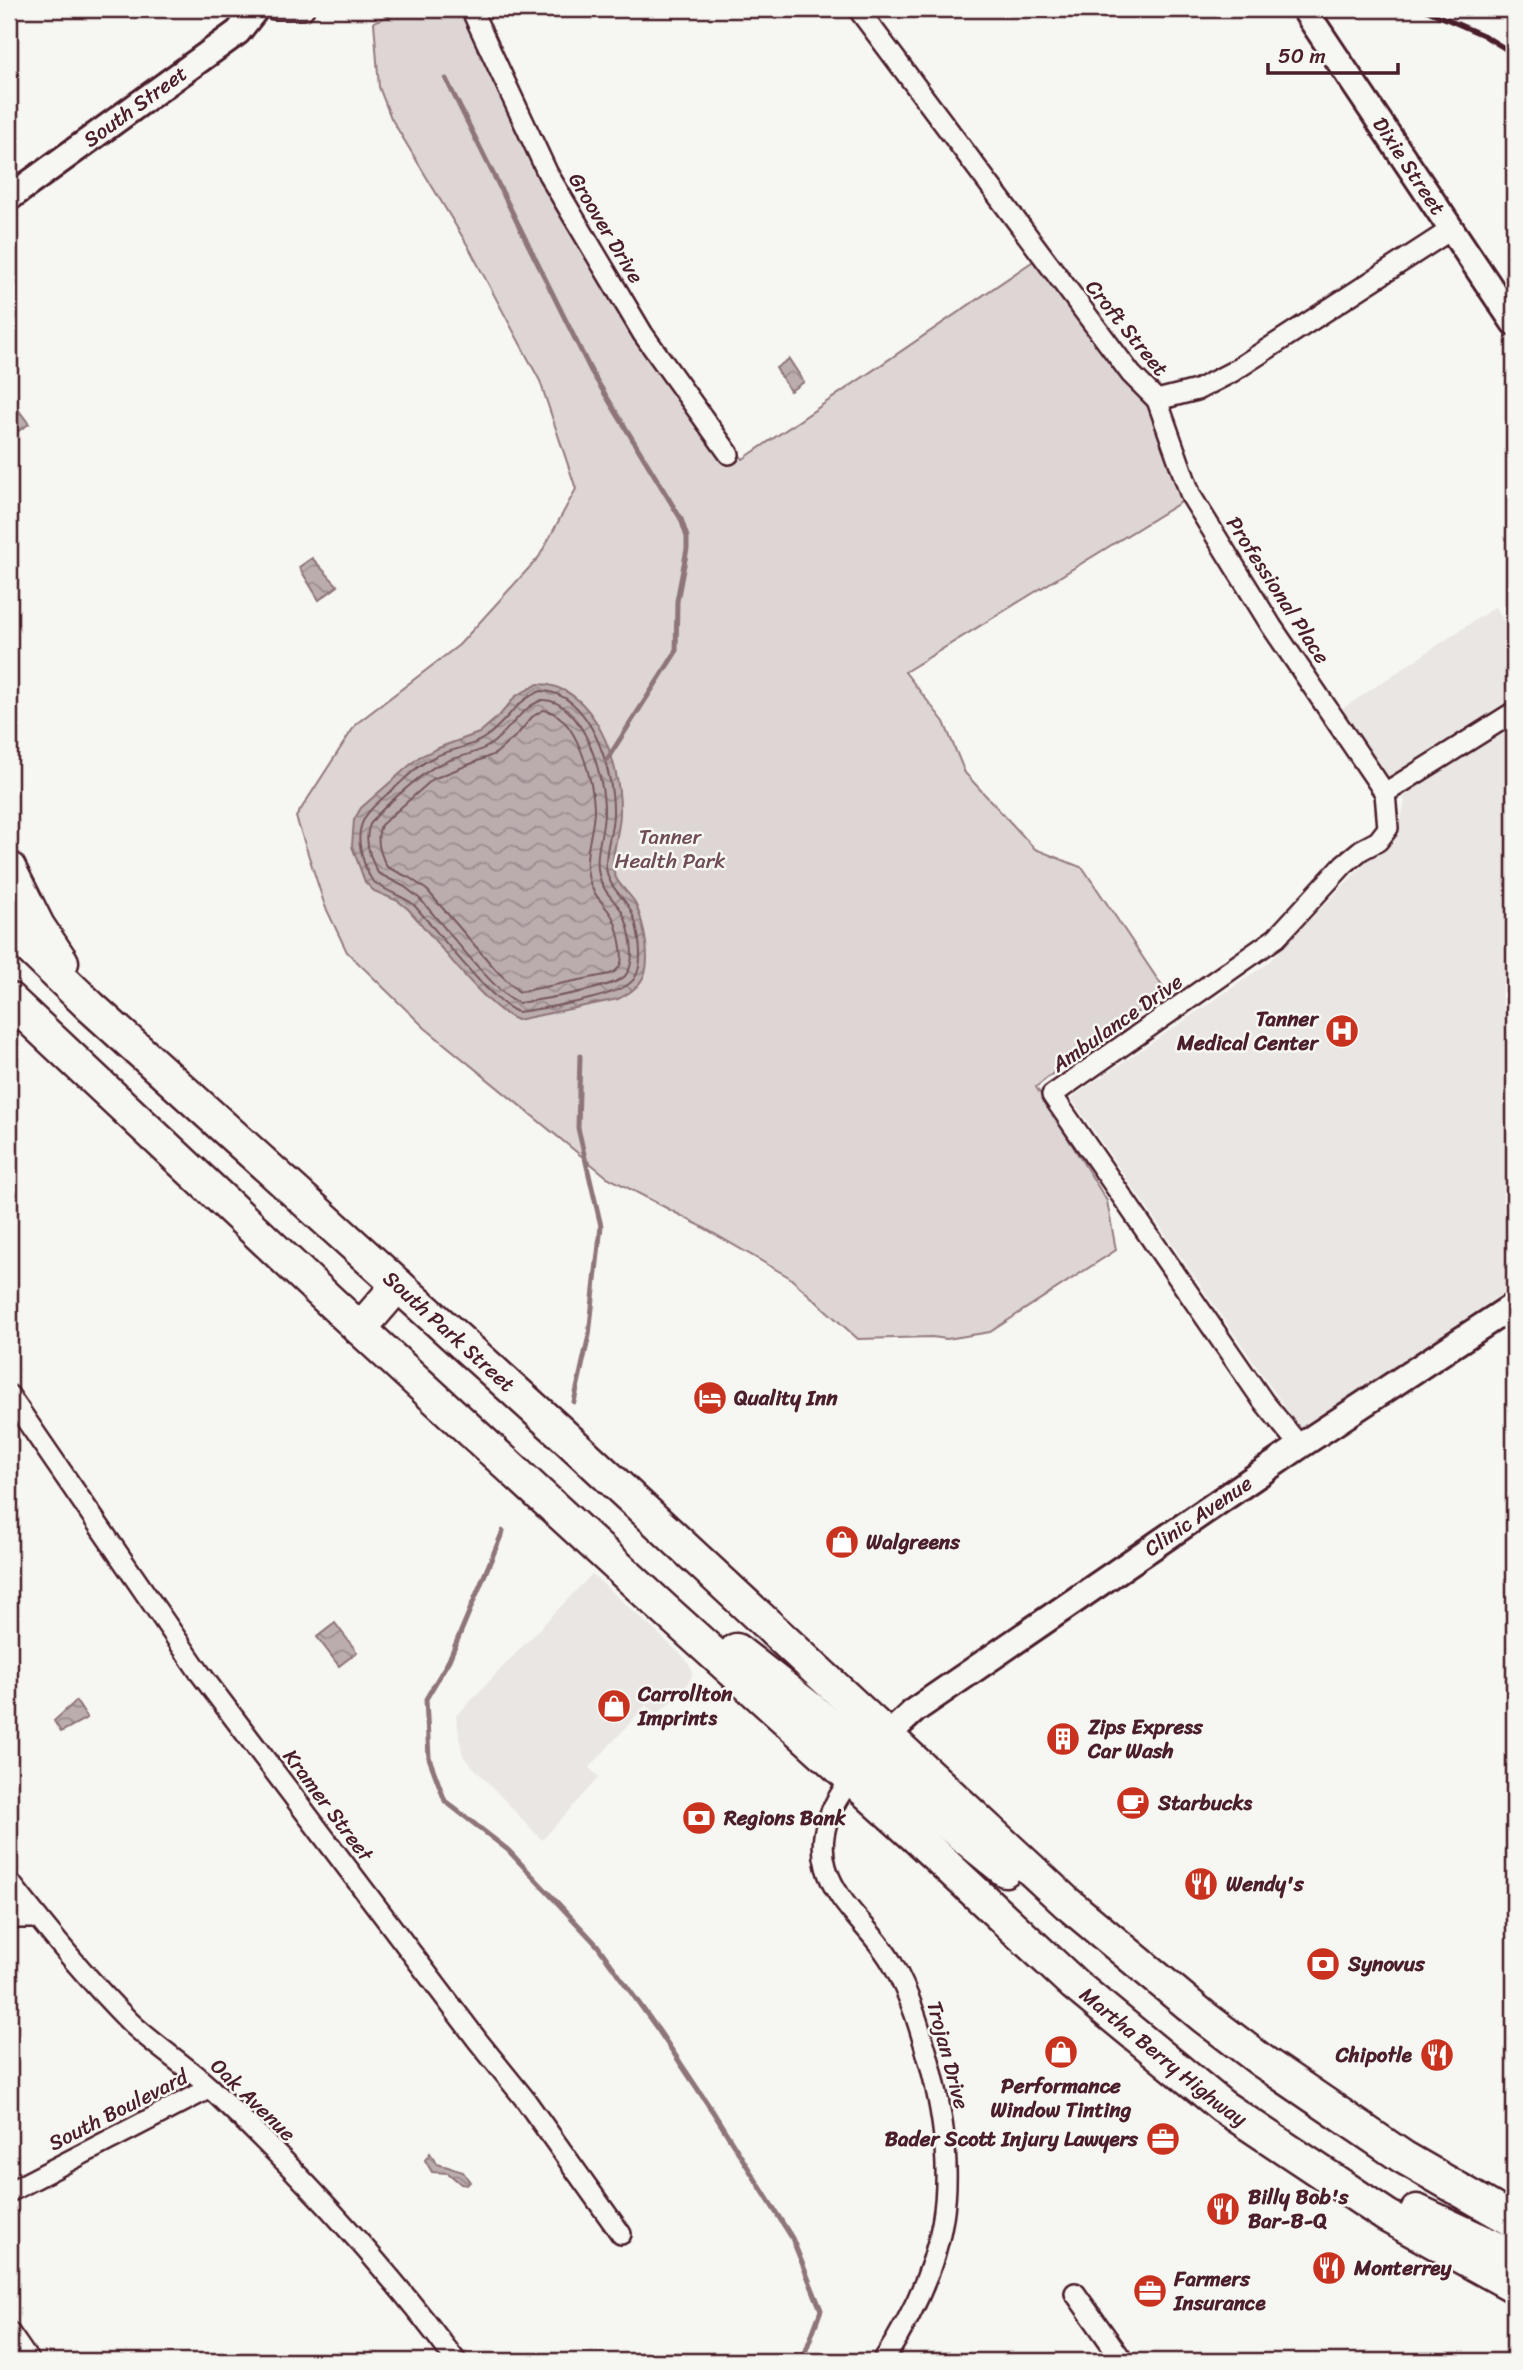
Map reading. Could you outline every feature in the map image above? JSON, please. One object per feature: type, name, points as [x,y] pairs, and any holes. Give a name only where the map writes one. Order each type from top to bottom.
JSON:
[{"type":"main road","points":[[9,868],[38,926],[91,1007]]},
{"type":"main road","name":"South Park Street","points":[[9,928],[91,1007],[398,1285],[869,1758]]},
{"type":"main road","points":[[9,999],[360,1329],[676,1620],[1063,1899],[1204,2017],[1262,2061],[1402,2157],[1514,2221]]},
{"type":"main road","points":[[360,1329],[398,1285]]},
{"type":"main road","name":"Martha Berry Highway","points":[[869,1758],[1075,1985],[1158,2055],[1222,2106],[1387,2216],[1514,2286]]},
{"type":"main road","points":[[1343,2187],[1382,2192],[1514,2256]]},
{"type":"street","name":"South Street","points":[[9,198],[238,32],[256,9]]},
{"type":"street","points":[[274,9],[304,9]]},
{"type":"street","name":"Groover Drive","points":[[471,9],[548,174],[643,334],[729,454]]},
{"type":"street","name":"Croft Street","points":[[858,9],[1131,374],[1157,400],[1196,390],[1232,372],[1452,229]]},
{"type":"street","name":"Dixie Street","points":[[1304,9],[1514,323]]},
{"type":"street","name":"Professional Place","points":[[1157,400],[1191,496],[1272,627],[1385,793]]},
{"type":"street","points":[[1385,793],[1514,712]]},
{"type":"street","name":"Ambulance Drive","points":[[1300,1446],[1256,1391],[1052,1095],[1226,975],[1286,930],[1344,864],[1360,850],[1378,841],[1388,828],[1385,793]]},
{"type":"street","name":"Clinic Avenue","points":[[869,1758],[915,1710],[1300,1446],[1514,1305]]},
{"type":"street","name":"Kramer Street","points":[[9,1395],[200,1673],[524,2098],[621,2234]]},
{"type":"street","name":"Trojan Drive","points":[[869,1758],[838,1796],[828,1817],[822,1843],[827,1868],[838,1893],[891,1961],[909,1996],[942,2111],[947,2182],[941,2233],[930,2269],[905,2327],[883,2361]]},
{"type":"street","name":"Oak Avenue","points":[[9,1881],[37,1918],[131,2022],[210,2088],[317,2195],[425,2319],[456,2361]]},
{"type":"street","points":[[9,1918],[37,1918]]},
{"type":"street","name":"South Boulevard","points":[[9,2192],[210,2088]]},
{"type":"street","points":[[1075,2293],[1123,2361]]},
{"type":"street","points":[[9,2332],[29,2361]]},
{"type":"shaded area","name":"Tanner Medical Center","points":[[1495,607],[1514,636],[1514,1286],[1300,1429],[1071,1098],[1267,964],[1372,856],[1398,834],[1405,801],[1342,709]]},
{"type":"shaded area","points":[[592,1574],[685,1658],[692,1670],[692,1676],[686,1687],[658,1714],[646,1705],[589,1768],[599,1777],[542,1840],[463,1756],[456,1716]]},
{"type":"green space","name":"Tanner Health Park","points":[[431,9],[471,9],[548,174],[685,395],[743,459],[1042,255],[1157,400],[1191,496],[905,672],[944,722],[965,773],[1035,849],[1083,868],[1166,992],[1036,1087],[1107,1201],[1116,1250],[990,1332],[947,1339],[858,1339],[789,1277],[697,1224],[607,1177],[425,1028],[347,952],[325,906],[296,817],[356,724],[459,645],[539,557],[576,489],[540,381],[468,246],[391,118],[379,87],[374,22],[393,14]]},
{"type":"water","points":[[789,359],[804,382],[790,391],[776,368]]},
{"type":"water","points":[[12,401],[29,424],[17,432],[9,421],[9,403]]},
{"type":"water","points":[[312,558],[338,586],[319,600],[299,567]]},
{"type":"water","points":[[538,684],[558,688],[575,697],[601,730],[610,751],[616,772],[620,812],[613,858],[614,871],[640,914],[647,948],[647,966],[636,988],[618,999],[517,1020],[490,1002],[475,987],[408,909],[398,901],[374,891],[365,882],[352,846],[354,820],[361,808],[419,757],[479,733],[499,716],[516,696]]},
{"type":"water","points":[[335,1623],[357,1652],[339,1666],[317,1637]]},
{"type":"water","points":[[76,1701],[87,1718],[61,1732],[54,1721]]},
{"type":"water","points":[[430,2153],[437,2164],[463,2172],[470,2182],[467,2185],[461,2184],[448,2173],[432,2172],[425,2160]]},
{"type":"waterway","points":[[446,79],[591,371],[681,519],[687,537],[677,601],[676,652],[606,761]]},
{"type":"waterway","points":[[574,1402],[589,1335],[601,1226],[578,1128],[580,1056]]},
{"type":"waterway","points":[[503,1531],[449,1660],[426,1699],[429,1758],[445,1801],[508,1850],[597,1945],[715,2115],[792,2238],[821,2310],[802,2361]]},
{"type":"railway","points":[[1423,9],[1483,35],[1514,54]]},
{"type":"place","name":"Tanner Medical Center","points":[[1342,1031]]},
{"type":"place","name":"Quality Inn","points":[[710,1398]]},
{"type":"place","name":"Walgreens","points":[[842,1542]]},
{"type":"place","name":"Carrollton Imprints","points":[[614,1706]]},
{"type":"place","name":"Zips Express Car Wash","points":[[1063,1739]]},
{"type":"place","name":"Starbucks","points":[[1133,1803]]},
{"type":"place","name":"Regions Bank","points":[[699,1818]]},
{"type":"place","name":"Wendy's","points":[[1201,1884]]},
{"type":"place","name":"Synovus","points":[[1323,1964]]},
{"type":"place","name":"Performance Window Tinting","points":[[1061,2052]]},
{"type":"place","name":"Chipotle","points":[[1437,2055]]},
{"type":"place","name":"Bader Scott Injury Lawyers","points":[[1163,2139]]},
{"type":"place","name":"Billy Bob's Bar-B-Q","points":[[1223,2209]]},
{"type":"place","name":"Monterrey","points":[[1329,2268]]},
{"type":"place","name":"Farmers Insurance","points":[[1150,2291]]}]
